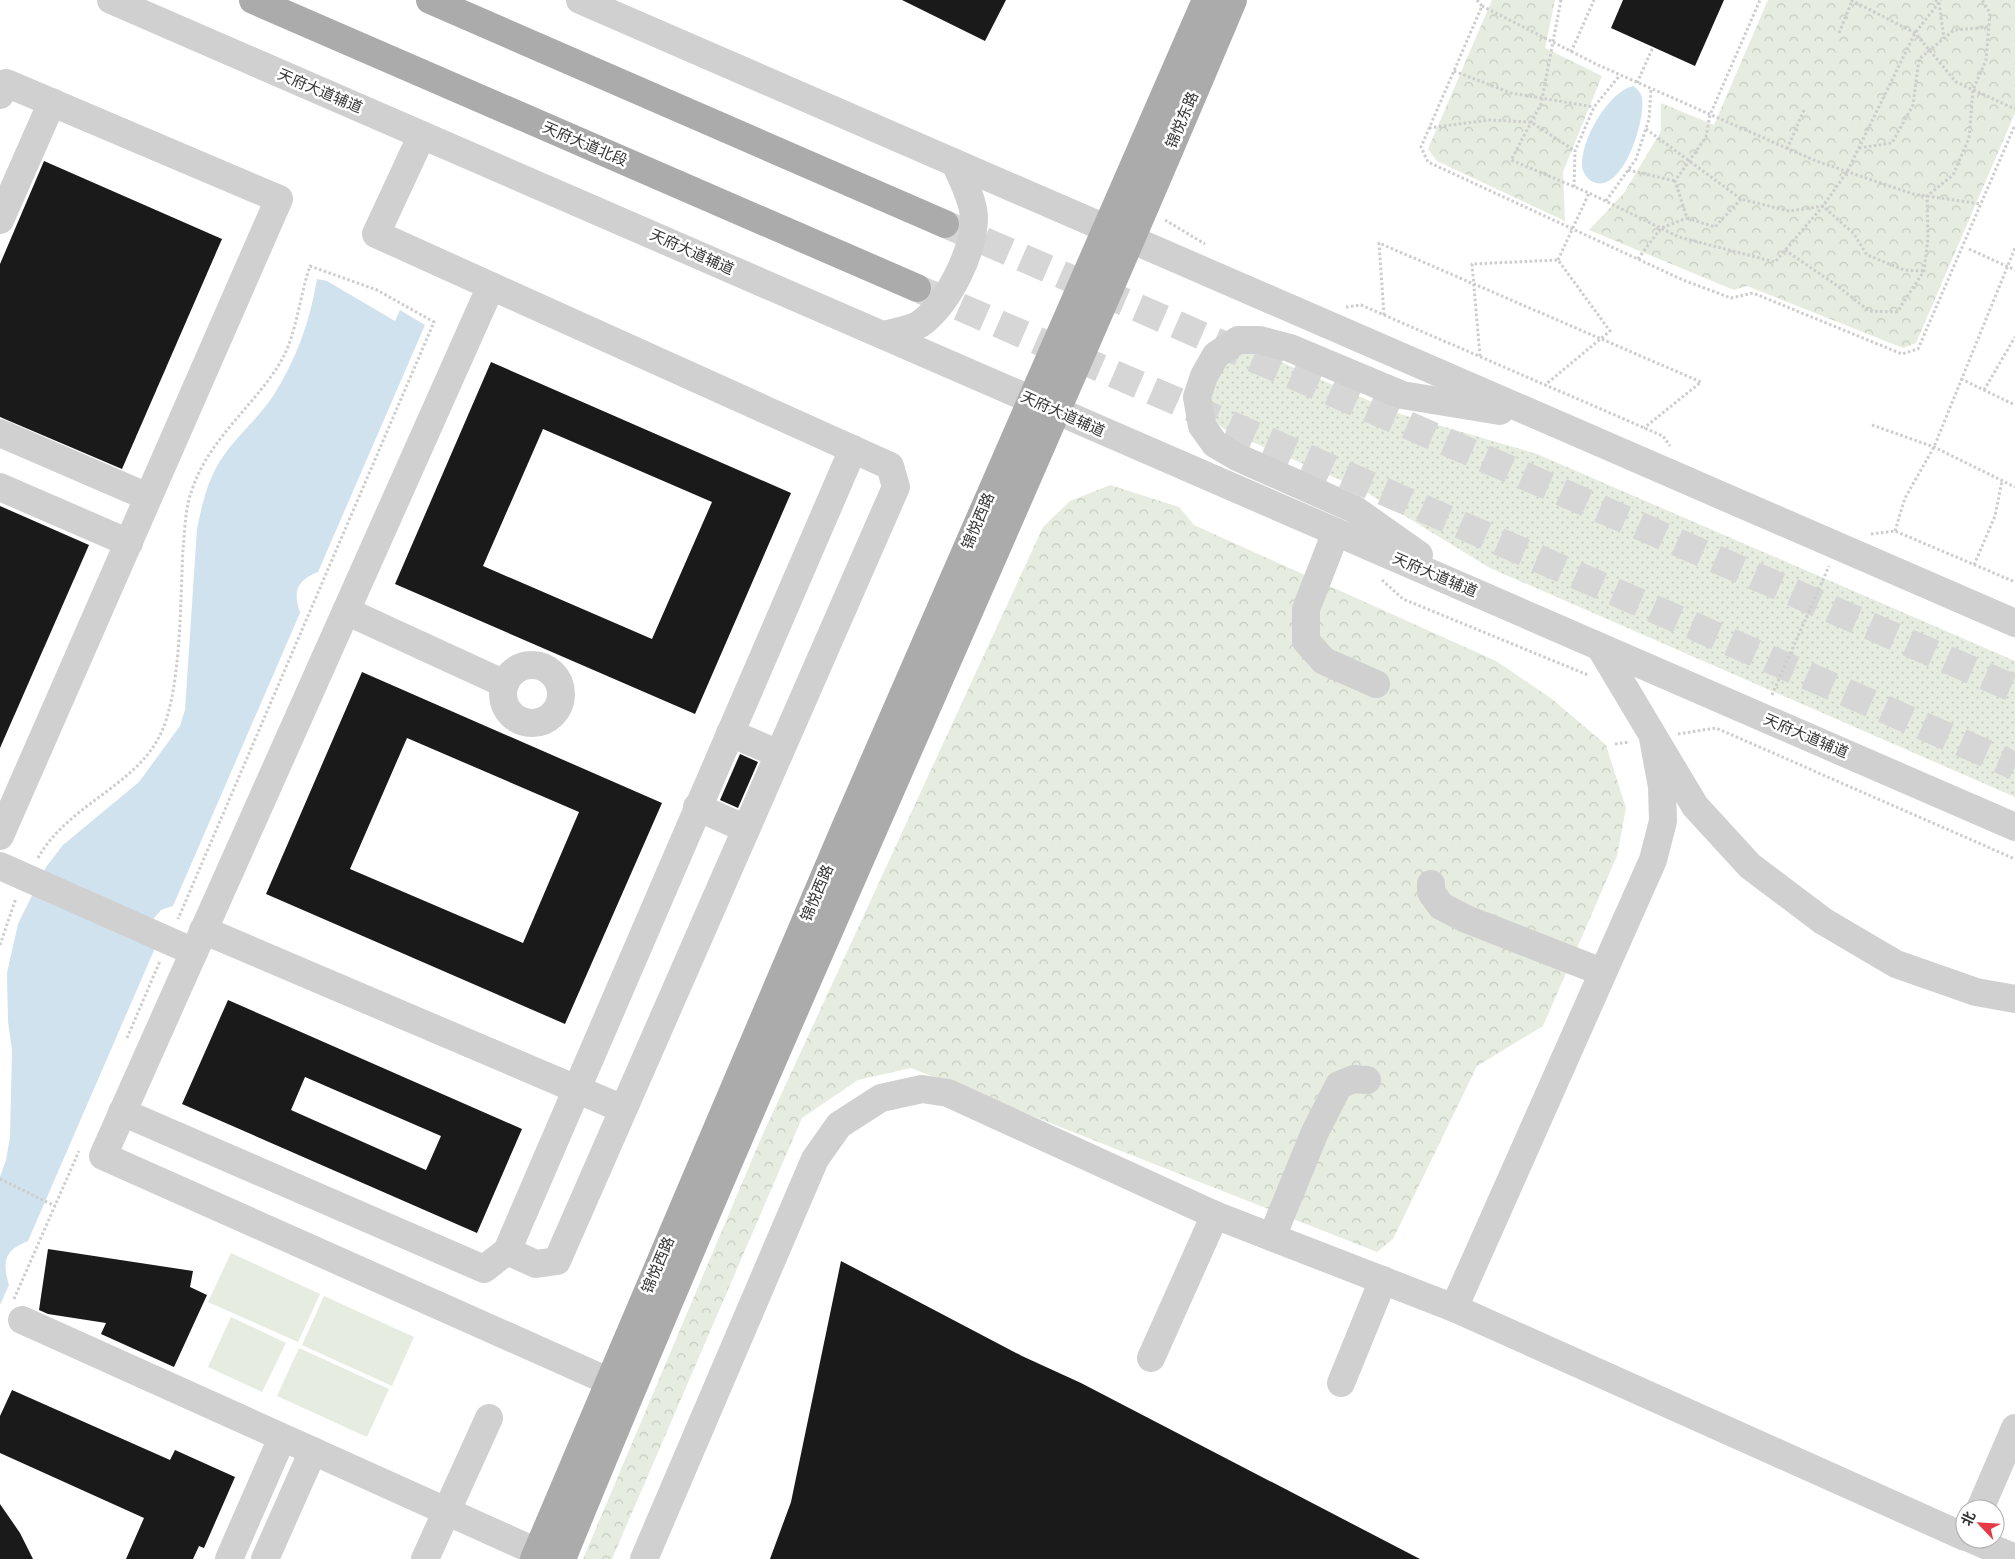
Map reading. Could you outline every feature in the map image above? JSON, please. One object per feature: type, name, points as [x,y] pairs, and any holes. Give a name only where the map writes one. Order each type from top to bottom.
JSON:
[{"type":"main road","name":"天府大道北段","points":[[253,0],[917,288]]},
{"type":"main road","points":[[430,0],[946,224]]},
{"type":"main road","name":"锦悦东路","points":[[1119,234],[1206,0]]},
{"type":"main road","name":"锦悦东路","points":[[1119,234],[1145,209],[1233,0]]},
{"type":"main road","name":"锦悦西路","points":[[544,1557],[608,1381],[1031,400],[1119,234]]},
{"type":"main road","name":"锦悦西路","points":[[544,1557],[657,1328],[1056,410],[1119,234]]},
{"type":"street","name":"天府大道辅道","points":[[111,0],[2015,827]]},
{"type":"street","points":[[580,0],[2015,623]]},
{"type":"street","points":[[0,96],[6,82],[279,199],[0,836]]},
{"type":"street","points":[[0,220],[52,102]]},
{"type":"street","points":[[422,135],[376,234],[890,466],[896,488],[556,1261],[536,1264],[507,1251]]},
{"type":"street","points":[[883,335],[919,325],[938,306],[955,280],[969,250],[974,217],[967,190],[955,163]]},
{"type":"street","points":[[491,286],[103,1156],[608,1381]]},
{"type":"street","points":[[1464,587],[1354,509],[1237,457],[1216,444],[1202,426],[1197,397],[1204,376],[1216,355],[1238,340],[1260,340],[1290,348],[1402,395],[1539,416]]},
{"type":"street","points":[[0,433],[148,497]]},
{"type":"street","points":[[122,1112],[484,1270],[507,1251],[575,1088],[853,449]]},
{"type":"street","points":[[0,487],[128,542]]},
{"type":"street","points":[[1336,532],[1306,608],[1306,641],[1324,661],[1376,684]]},
{"type":"street","points":[[346,611],[505,684]]},
{"type":"street","points":[[1600,647],[1695,806],[1750,866],[1823,921],[1896,964],[1976,992],[2015,999]]},
{"type":"street","points":[[730,733],[778,754]]},
{"type":"street","points":[[1454,1308],[1653,860],[1663,821],[1662,787],[1654,738]]},
{"type":"street","points":[[697,807],[746,829]]},
{"type":"street","points":[[0,866],[164,937],[199,941],[575,1088],[623,1109]]},
{"type":"street","points":[[1431,884],[1431,892],[1441,906],[1466,919],[1602,972]]},
{"type":"street","points":[[1272,1237],[1315,1132],[1339,1086],[1354,1079],[1367,1080]]},
{"type":"street","points":[[644,1559],[814,1159],[839,1125],[881,1098],[922,1089],[948,1093],[1216,1215],[1454,1308],[1955,1532]]},
{"type":"street","points":[[1151,1358],[1216,1215]]},
{"type":"street","points":[[1341,1383],[1382,1280]]},
{"type":"street","points":[[17,1313],[282,1438],[544,1557]]},
{"type":"street","points":[[425,1559],[489,1418]]},
{"type":"street","points":[[1984,1499],[2015,1428]]},
{"type":"street","points":[[229,1559],[282,1438]]},
{"type":"street","points":[[265,1559],[313,1451]]},
{"type":"street","points":[[1994,1549],[2015,1558]]},
{"type":"path","points":[[1477,0],[1482,6],[1571,52],[1787,149],[1913,194],[1981,204]]},
{"type":"path","points":[[1561,0],[1543,97],[1511,160],[1589,193],[1679,237],[1775,262],[1823,206],[1848,172],[1915,34],[1938,1]]},
{"type":"path","points":[[1571,52],[1594,0]]},
{"type":"path","points":[[1675,181],[1706,137],[1710,115],[1760,0]]},
{"type":"path","points":[[1839,33],[1852,0],[1915,34],[1956,82],[2015,109]]},
{"type":"path","points":[[1927,196],[1953,175],[1969,138],[1973,90],[1986,60],[1990,13],[1982,0]]},
{"type":"path","points":[[1938,1],[1944,38]]},
{"type":"path","points":[[1482,6],[1421,147],[1428,162],[1571,230],[1731,298],[1753,293],[1902,354],[1918,349],[2015,125]]},
{"type":"path","points":[[1859,148],[1892,143],[1913,105],[1919,58],[1954,30],[1989,27]]},
{"type":"path","points":[[1637,83],[1654,47]]},
{"type":"path","points":[[1454,71],[1510,93],[1594,107]]},
{"type":"path","points":[[1574,188],[1575,151],[1594,107],[1620,75]]},
{"type":"path","points":[[1606,202],[1636,159],[1650,119],[1651,89]]},
{"type":"path","points":[[1787,149],[1804,110]]},
{"type":"path","points":[[1430,128],[1489,120],[1531,122],[1575,151]]},
{"type":"path","points":[[1646,129],[1741,199],[1789,212],[1823,206]]},
{"type":"path","points":[[1628,170],[1675,181]]},
{"type":"path","points":[[1675,181],[1687,218]]},
{"type":"path","points":[[1558,260],[1589,193]]},
{"type":"path","points":[[1785,250],[1839,287],[1869,311],[1897,312],[1924,271],[1928,238],[1927,196]]},
{"type":"path","points":[[1638,260],[1662,228],[1687,218],[1715,227],[1741,199]]},
{"type":"path","points":[[1823,206],[1854,234],[1867,256],[1904,270],[1924,271]]},
{"type":"path","points":[[1145,209],[1210,247]]},
{"type":"path","points":[[1384,315],[1378,243],[1701,382],[1644,428]]},
{"type":"path","points":[[1896,531],[1905,498],[1934,447],[1960,379],[2015,248]]},
{"type":"path","points":[[1969,250],[2015,270]]},
{"type":"path","points":[[1480,357],[1472,264],[1558,260]]},
{"type":"path","points":[[1544,385],[1599,338],[1610,331],[1558,260]]},
{"type":"path","points":[[0,945],[10,913],[30,879],[40,854],[62,826],[140,764],[158,740],[169,713],[176,667],[185,523],[191,490],[204,460],[261,391],[281,362],[295,324],[310,266],[377,290],[434,322],[164,937],[123,1047]]},
{"type":"path","points":[[1339,307],[1361,305],[1663,436],[1674,451]]},
{"type":"path","points":[[1984,390],[2015,337]]},
{"type":"path","points":[[1960,379],[2015,405]]},
{"type":"path","points":[[1872,426],[1934,447],[2015,487]]},
{"type":"path","points":[[1974,565],[1995,516],[2002,481]]},
{"type":"path","points":[[1863,535],[1896,531],[2015,582]]},
{"type":"path","points":[[1751,742],[1838,546]]},
{"type":"path","points":[[1692,732],[1716,728],[2015,859]]},
{"type":"path","points":[[17,1313],[55,1206],[81,1146],[103,1156]]},
{"type":"path","points":[[0,1179],[55,1206]]},
{"type":"green space","points":[[1492,0],[1555,0],[1545,48],[1602,76],[1563,172],[1565,221],[1437,161],[1428,149]]},
{"type":"green space","points":[[1768,0],[2015,0],[2015,113],[1916,343],[1903,348],[1747,286],[1734,290],[1589,230],[1624,193],[1661,131],[1661,103],[1714,125]]},
{"type":"green space","points":[[1251,349],[1397,413],[1537,454],[2015,661],[2015,797],[1490,568],[1361,489],[1227,431],[1212,420],[1207,379],[1216,363]]},
{"type":"green space","points":[[1110,485],[1179,507],[1194,525],[1496,661],[1552,699],[1606,745],[1626,808],[1617,856],[1543,1026],[1477,1066],[1393,1239],[1377,1252],[911,1068],[858,1080],[802,1118],[612,1559],[583,1559],[762,1136],[1043,527],[1070,501]]},
{"type":"green space","points":[[231,1253],[320,1294],[298,1342],[208,1302]]},
{"type":"green space","points":[[324,1296],[414,1337],[392,1386],[302,1345]]},
{"type":"green space","points":[[231,1317],[286,1343],[262,1392],[208,1367]]},
{"type":"green space","points":[[299,1348],[389,1389],[367,1437],[277,1396]]},
{"type":"water","points":[[1633,86],[1641,94],[1642,109],[1636,138],[1630,154],[1622,168],[1613,178],[1602,183],[1591,181],[1587,178],[1582,165],[1586,143],[1591,131],[1614,97]]},
{"type":"water","points":[[317,279],[327,281],[395,321],[400,310],[425,325],[318,572],[305,579],[298,588],[297,599],[300,613],[173,906],[161,910],[151,922],[155,948],[28,1241],[14,1248],[7,1258],[6,1270],[9,1285],[0,1305],[0,1177],[6,1160],[10,1137],[12,1050],[8,1022],[7,973],[18,924],[46,867],[63,845],[139,782],[180,726],[185,710],[197,529],[205,494],[220,461],[273,396],[289,369],[306,325]]},
{"type":"building","points":[[902,0],[1006,0],[985,41]]},
{"type":"building","points":[[1623,0],[1724,0],[1695,66],[1611,28]]},
{"type":"building","points":[[44,161],[222,239],[122,469],[0,417],[0,264]]},
{"type":"building","points":[[491,362],[791,493],[695,714],[395,584]],"holes":[[[543,429],[712,502],[652,639],[483,566]]]},
{"type":"building","points":[[0,506],[89,545],[0,748]]},
{"type":"building","points":[[362,672],[662,803],[565,1024],[266,894]],"holes":[[[407,738],[579,812],[523,943],[350,869]]]},
{"type":"building","points":[[740,754],[758,762],[738,808],[720,800]]},
{"type":"building","points":[[228,1000],[522,1129],[477,1233],[182,1104]],"holes":[[[305,1077],[441,1136],[426,1170],[291,1110]]]},
{"type":"building","points":[[48,1249],[193,1271],[190,1287],[207,1295],[174,1367],[101,1334],[106,1323],[48,1314],[39,1310]]},
{"type":"building","points":[[841,1261],[1022,1356],[1081,1383],[1420,1559],[770,1559],[791,1502]]},
{"type":"building","points":[[12,1390],[170,1460],[175,1450],[235,1477],[204,1548],[199,1546],[193,1559],[126,1559],[144,1518],[0,1453],[0,1416]]},
{"type":"building","points":[[0,1504],[20,1533],[33,1559],[0,1559]]},
{"type":"tunnel","points":[[945,224],[2015,689]]},
{"type":"tunnel","points":[[921,290],[2015,766]]}]
